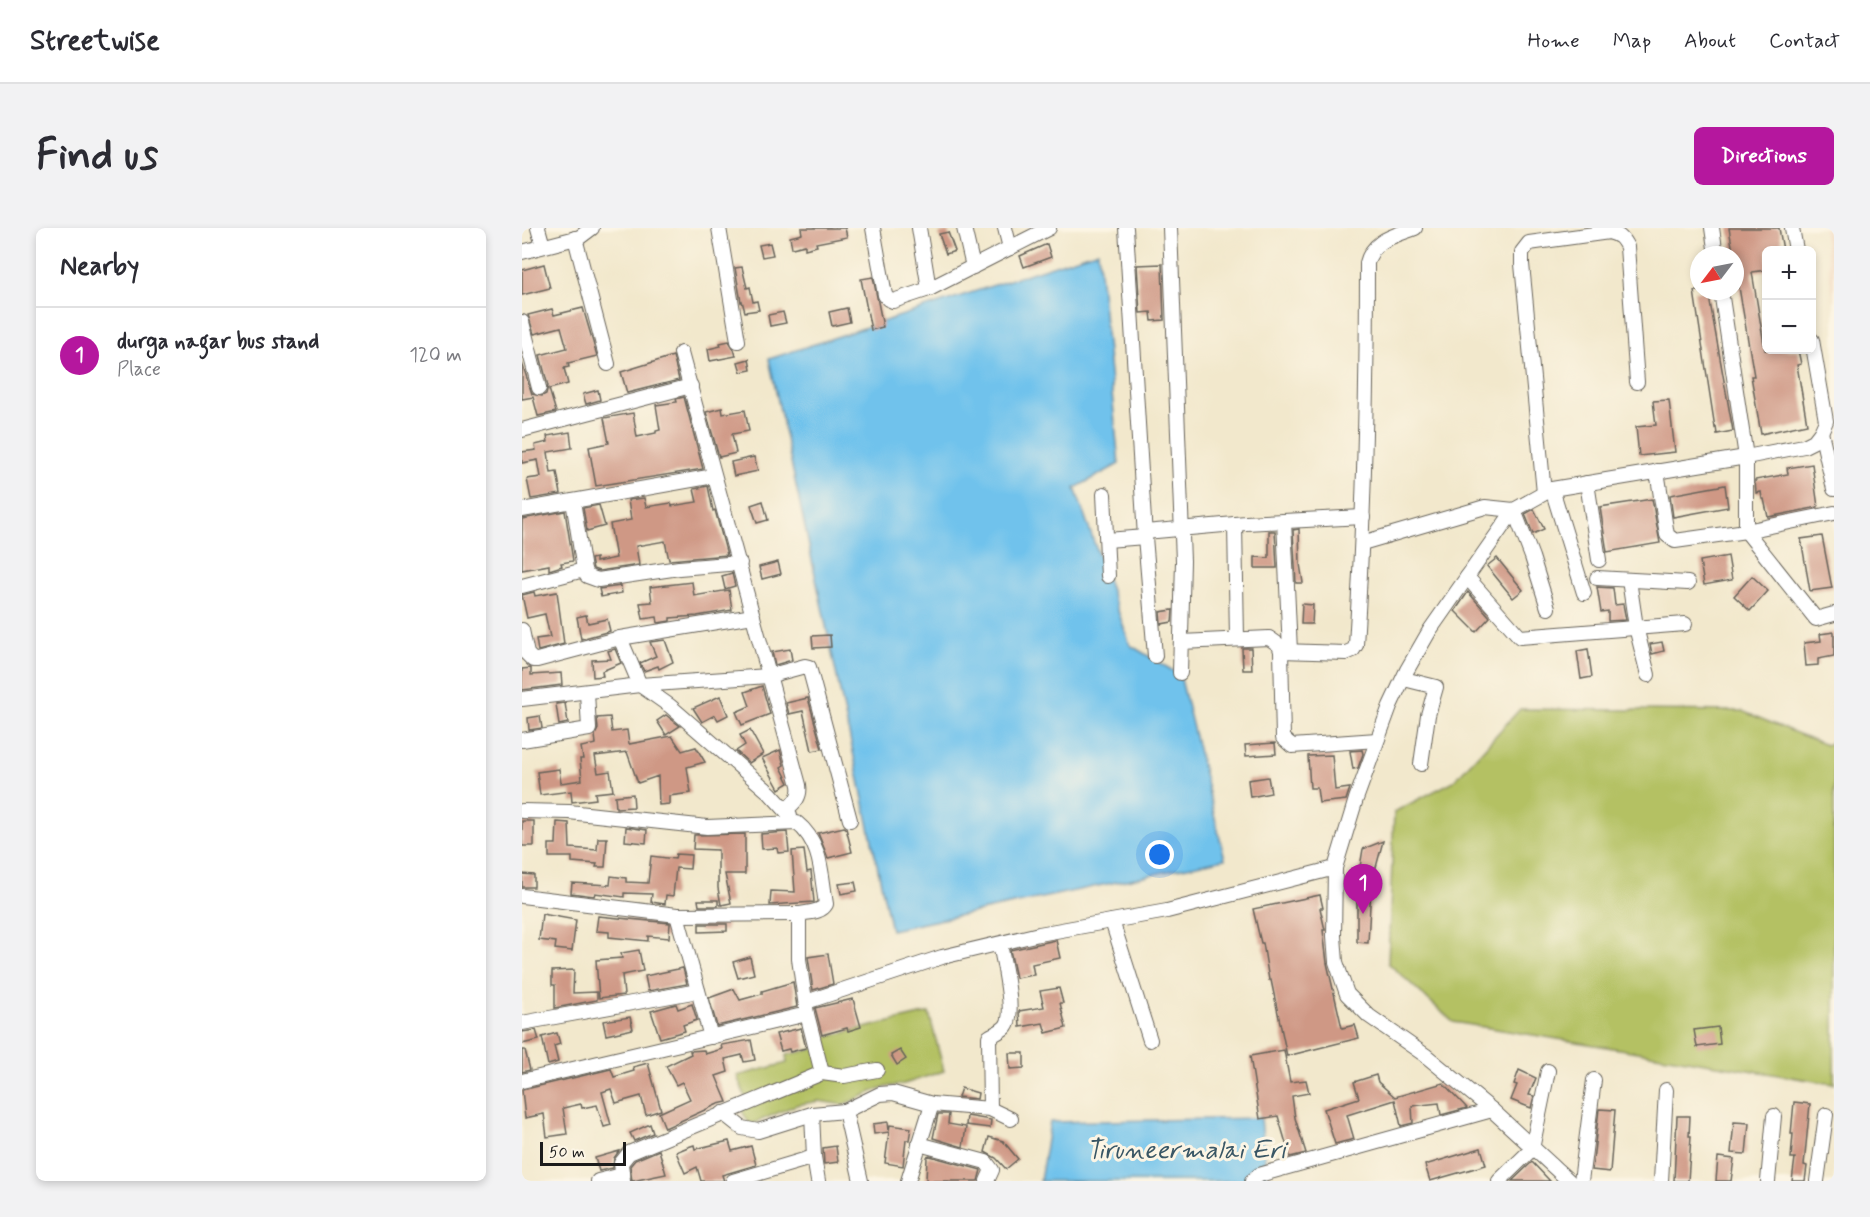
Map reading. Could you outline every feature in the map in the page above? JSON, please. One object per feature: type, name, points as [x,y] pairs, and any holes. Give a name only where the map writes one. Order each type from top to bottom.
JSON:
[{"type":"street","points":[[538,228],[543,246]]},
{"type":"street","points":[[522,252],[574,238],[592,228]]},
{"type":"street","points":[[719,228],[738,341]]},
{"type":"street","points":[[873,228],[888,299],[893,301],[929,289],[1049,228]]},
{"type":"street","points":[[919,228],[929,289]]},
{"type":"street","points":[[964,228],[973,267]]},
{"type":"street","points":[[1005,228],[1010,248]]},
{"type":"street","points":[[1126,228],[1155,656]]},
{"type":"street","points":[[1170,228],[1183,561],[1180,673]]},
{"type":"street","points":[[1181,642],[1269,638],[1285,651],[1346,653],[1353,650],[1356,645],[1367,383],[1367,263],[1374,247],[1384,240],[1415,228]]},
{"type":"street","points":[[1712,228],[1715,246]]},
{"type":"street","points":[[1792,228],[1795,246]]},
{"type":"street","points":[[1584,593],[1548,491],[1522,264],[1522,252],[1529,243],[1609,232],[1618,234],[1623,239],[1627,247],[1637,382]]},
{"type":"street","points":[[574,238],[608,364]]},
{"type":"street","points":[[1722,300],[1746,457],[1746,531],[1816,619],[1834,614]]},
{"type":"street","points":[[522,322],[539,388]]},
{"type":"street","points":[[681,353],[740,563],[800,792],[798,798],[786,810]]},
{"type":"street","points":[[1569,1181],[1492,1110],[1425,1054],[1369,1016],[1347,994],[1336,962],[1335,868],[1390,706],[1430,630],[1514,510],[1548,491],[1746,457],[1804,446],[1814,441],[1826,421],[1815,354]]},
{"type":"street","points":[[522,430],[691,386]]},
{"type":"street","points":[[1821,432],[1834,489]]},
{"type":"street","points":[[1657,471],[1667,535],[1675,541],[1746,531],[1834,513]]},
{"type":"street","points":[[522,510],[714,476]]},
{"type":"street","points":[[1587,483],[1599,560]]},
{"type":"street","points":[[1104,494],[1108,576]]},
{"type":"street","points":[[573,501],[584,570],[587,576],[598,580],[679,567],[740,563]]},
{"type":"street","points":[[1362,543],[1485,507],[1514,510]]},
{"type":"street","points":[[1514,510],[1548,608]]},
{"type":"street","points":[[1107,540],[1182,528],[1363,517]]},
{"type":"street","points":[[1284,520],[1285,741],[1292,746],[1298,746],[1377,740]]},
{"type":"street","points":[[1235,524],[1236,639]]},
{"type":"street","points":[[522,586],[584,570]]},
{"type":"street","points":[[1467,577],[1520,637],[1685,624]]},
{"type":"street","points":[[1597,578],[1688,583]]},
{"type":"street","points":[[1629,580],[1636,627],[1648,675]]},
{"type":"street","points":[[522,630],[527,654],[533,660],[620,638],[753,616]]},
{"type":"street","points":[[522,896],[677,915],[799,914],[818,911],[826,904],[814,845],[810,836],[770,793],[670,706],[640,685],[620,638]]},
{"type":"street","points":[[522,699],[640,685],[768,676],[805,666],[809,667],[850,820]]},
{"type":"street","points":[[1404,680],[1436,687],[1428,715],[1421,764]]},
{"type":"street","points":[[522,740],[589,729],[587,692]]},
{"type":"street","points":[[522,811],[569,812],[707,827],[797,823]]},
{"type":"street","points":[[522,1081],[711,1037],[807,1008],[942,957],[1039,934],[1167,911],[1335,868]]},
{"type":"street","points":[[799,914],[799,959],[807,1008],[822,1073]]},
{"type":"street","points":[[677,915],[711,1037]]},
{"type":"street","points":[[1112,921],[1150,1040]]},
{"type":"street","points":[[990,1110],[989,1037],[1005,1027],[1010,1018],[1000,944]]},
{"type":"street","points":[[522,1023],[698,992]]},
{"type":"street","points":[[598,1181],[622,1178],[621,1163],[629,1153],[822,1073],[844,1077],[877,1070]]},
{"type":"street","points":[[1499,1181],[1532,1149],[1548,1071]]},
{"type":"street","points":[[1581,1181],[1594,1080]]},
{"type":"street","points":[[1660,1181],[1666,1090]]},
{"type":"street","points":[[723,1113],[742,1128],[758,1131],[812,1114],[845,1111],[880,1094],[893,1093],[932,1104],[990,1110],[1011,1119]]},
{"type":"street","points":[[908,1181],[932,1104]]},
{"type":"street","points":[[1252,1181],[1259,1175],[1492,1110]]},
{"type":"street","points":[[845,1111],[861,1181]]},
{"type":"street","points":[[812,1114],[814,1157],[818,1181]]},
{"type":"street","points":[[1817,1181],[1826,1115]]},
{"type":"street","points":[[1768,1181],[1774,1116]]},
{"type":"street","points":[[919,1144],[986,1162],[992,1170],[987,1181]]},
{"type":"street","points":[[733,1181],[814,1157]]},
{"type":"shaded area","points":[[1823,228],[1834,228],[1834,303]]},
{"type":"green space","points":[[1520,709],[1742,711],[1826,745],[1834,741],[1834,1084],[1453,1022],[1388,963],[1394,812],[1454,781]]},
{"type":"green space","points":[[929,1013],[944,1071],[904,1084],[881,1088],[843,1105],[819,1101],[796,1105],[750,1125],[742,1111],[746,1098],[737,1076],[787,1063],[786,1055],[823,1047],[821,1038]]},
{"type":"water","points":[[1098,251],[1119,464],[1075,488],[1130,645],[1180,675],[1225,859],[891,930],[769,359]]},
{"type":"water","name":"Tiruneermalai Eri","points":[[1261,1118],[1267,1181],[1040,1181],[1050,1122]]},
{"type":"building","points":[[801,228],[845,228],[847,237],[816,243],[817,246],[805,249],[805,245],[792,248],[790,237],[802,234]]},
{"type":"building","points":[[1729,228],[1779,228],[1782,246],[1762,246],[1762,271],[1752,272],[1762,332],[1762,354],[1799,354],[1801,364],[1797,365],[1807,424],[1761,434],[1741,300],[1744,300],[1744,246],[1732,246]]},
{"type":"building","points":[[948,232],[955,251],[946,254],[939,234]]},
{"type":"building","points":[[770,243],[773,255],[762,257],[759,245]]},
{"type":"building","points":[[1047,244],[1051,257],[1024,267],[1020,256]]},
{"type":"building","points":[[544,264],[550,288],[522,295],[522,270]]},
{"type":"building","points":[[1162,264],[1164,320],[1152,321],[1151,312],[1140,313],[1137,265]]},
{"type":"building","points":[[742,267],[747,288],[750,287],[753,302],[757,301],[759,310],[745,312],[741,302],[735,268]]},
{"type":"building","points":[[873,277],[883,327],[871,330],[861,279]]},
{"type":"building","points":[[1695,300],[1710,300],[1733,431],[1717,434]]},
{"type":"building","points":[[583,308],[597,356],[568,363],[569,367],[564,368],[568,384],[549,389],[556,412],[538,416],[533,397],[522,399],[522,363],[532,394],[542,396],[546,394],[548,386],[540,355],[567,348],[561,327],[534,334],[528,315],[552,309],[554,315]]},
{"type":"building","points":[[847,308],[850,322],[832,326],[829,312]]},
{"type":"building","points":[[783,312],[786,323],[770,326],[768,315]]},
{"type":"building","points":[[729,341],[736,356],[710,361],[708,349],[721,346],[720,343]]},
{"type":"building","points":[[673,356],[679,380],[627,393],[621,372]]},
{"type":"building","points":[[749,359],[751,370],[741,372],[738,362]]},
{"type":"building","points":[[598,390],[600,400],[586,404],[583,394]]},
{"type":"building","points":[[684,397],[703,469],[596,486],[589,447],[609,443],[604,418],[633,413],[637,437],[656,433],[660,430],[656,405],[677,402],[676,399]]},
{"type":"building","points":[[1669,400],[1675,452],[1639,456],[1636,427],[1656,425],[1653,401]]},
{"type":"building","points":[[722,408],[723,414],[745,410],[749,431],[732,434],[736,453],[719,457],[706,412]]},
{"type":"building","points":[[570,432],[572,448],[548,452],[551,473],[557,472],[561,494],[531,499],[527,479],[541,477],[538,460],[522,463],[522,452],[536,450],[535,445],[548,442],[547,436]]},
{"type":"building","points":[[754,457],[758,471],[734,476],[731,462]]},
{"type":"building","points":[[1812,464],[1818,507],[1768,517],[1761,492],[1756,493],[1755,480],[1788,474],[1787,468]]},
{"type":"building","points":[[1725,485],[1728,507],[1673,517],[1670,495]]},
{"type":"building","points":[[708,486],[713,511],[715,510],[727,555],[669,560],[665,541],[636,546],[639,565],[599,571],[593,569],[591,559],[596,558],[596,562],[616,558],[610,524],[631,520],[628,500],[644,498],[646,507],[697,502],[694,489]]},
{"type":"building","points":[[1652,499],[1660,543],[1607,552],[1600,507]]},
{"type":"building","points":[[763,501],[768,520],[757,523],[751,505]]},
{"type":"building","points":[[599,505],[605,526],[587,531],[583,508]]},
{"type":"building","points":[[1534,509],[1544,529],[1533,534],[1525,514]]},
{"type":"building","points":[[565,511],[573,561],[561,563],[562,566],[549,570],[549,565],[522,570],[522,519]]},
{"type":"building","points":[[1299,529],[1303,583],[1296,583],[1293,530]]},
{"type":"building","points":[[1269,531],[1275,531],[1277,568],[1255,568],[1255,557],[1269,558]]},
{"type":"building","points":[[1822,536],[1832,588],[1810,591],[1801,539]]},
{"type":"building","points":[[1728,556],[1732,580],[1704,585],[1700,561]]},
{"type":"building","points":[[1497,558],[1523,590],[1513,598],[1487,566]]},
{"type":"building","points":[[778,562],[781,574],[762,579],[759,567]]},
{"type":"building","points":[[732,573],[735,586],[725,589],[722,576]]},
{"type":"building","points":[[1752,576],[1768,591],[1750,611],[1734,596]]},
{"type":"building","points":[[692,582],[694,596],[729,590],[732,610],[670,618],[670,621],[658,623],[657,617],[643,619],[640,603],[652,602],[650,587]]},
{"type":"building","points":[[621,586],[622,593],[601,597],[599,589]]},
{"type":"building","points":[[1597,587],[1613,588],[1615,605],[1623,604],[1626,620],[1608,621],[1608,611],[1601,612]]},
{"type":"building","points":[[534,592],[535,596],[557,592],[564,644],[538,651],[536,639],[550,637],[545,614],[527,618],[522,595]]},
{"type":"building","points":[[1468,592],[1490,617],[1476,632],[1455,611]]},
{"type":"building","points":[[1302,604],[1313,605],[1312,624],[1301,624]]},
{"type":"building","points":[[1173,610],[1172,622],[1161,624],[1160,612]]},
{"type":"building","points":[[586,615],[588,623],[607,619],[610,631],[581,639],[577,617]]},
{"type":"building","points":[[1834,632],[1834,656],[1818,659],[1818,665],[1806,666],[1804,643],[1821,641],[1820,634]]},
{"type":"building","points":[[830,635],[831,647],[813,648],[812,636]]},
{"type":"building","points":[[665,640],[673,662],[659,669],[658,666],[644,671],[640,663],[656,656],[650,642]]},
{"type":"building","points":[[1662,642],[1664,651],[1652,654],[1650,644]]},
{"type":"building","points":[[1242,648],[1251,648],[1252,670],[1243,670]]},
{"type":"building","points":[[615,649],[621,663],[602,671],[603,676],[593,677],[592,660],[611,659],[608,651]]},
{"type":"building","points":[[790,649],[792,660],[775,665],[772,652]]},
{"type":"building","points":[[1588,649],[1592,677],[1581,679],[1577,651]]},
{"type":"building","points":[[531,668],[531,675],[561,673],[562,685],[522,690],[522,669]]},
{"type":"building","points":[[762,686],[770,714],[742,725],[736,712],[750,706],[745,692]]},
{"type":"building","points":[[720,696],[728,715],[718,720],[715,715],[702,722],[693,708]]},
{"type":"building","points":[[808,698],[822,749],[812,751],[803,711],[789,714],[786,703]]},
{"type":"building","points":[[565,703],[568,723],[559,725],[556,704]]},
{"type":"building","points":[[666,715],[680,726],[666,735],[657,721]]},
{"type":"building","points":[[540,716],[542,728],[529,730],[528,718]]},
{"type":"building","points":[[610,717],[612,732],[627,730],[629,744],[672,736],[682,751],[696,747],[705,762],[687,767],[691,793],[669,796],[669,804],[659,805],[658,776],[638,783],[627,752],[595,756],[598,773],[610,771],[613,791],[595,793],[596,799],[572,802],[571,791],[540,795],[537,772],[559,769],[561,783],[582,780],[581,747],[596,744],[597,718]]},
{"type":"building","points":[[750,730],[763,754],[749,763],[736,751],[745,745],[740,735]]},
{"type":"building","points":[[1275,743],[1276,754],[1246,756],[1245,745]]},
{"type":"building","points":[[780,750],[784,765],[781,767],[789,783],[779,789],[762,758]]},
{"type":"building","points":[[1362,750],[1363,754],[1358,768],[1353,769],[1350,751]]},
{"type":"building","points":[[1332,755],[1335,790],[1350,788],[1346,800],[1319,803],[1317,788],[1310,788],[1308,756]]},
{"type":"building","points":[[1268,777],[1271,793],[1250,797],[1248,780]]},
{"type":"building","points":[[633,794],[634,807],[616,808],[615,796]]},
{"type":"building","points":[[522,821],[534,821],[534,846],[522,846]]},
{"type":"building","points":[[557,822],[569,823],[570,848],[597,850],[598,838],[607,838],[605,867],[572,862],[572,857],[549,857],[549,844],[556,844]]},
{"type":"building","points":[[626,827],[647,830],[646,843],[625,841]]},
{"type":"building","points":[[844,827],[852,852],[828,858],[818,833]]},
{"type":"building","points":[[787,832],[789,852],[778,853],[777,848],[762,849],[761,834]]},
{"type":"building","points":[[745,834],[745,874],[725,874],[731,903],[721,905],[718,888],[718,850],[693,849],[694,835]]},
{"type":"building","points":[[1383,841],[1371,886],[1368,943],[1357,942],[1357,885],[1363,849]]},
{"type":"building","points":[[804,850],[807,872],[811,871],[814,902],[770,905],[771,891],[795,892],[792,851]]},
{"type":"building","points":[[676,854],[691,855],[690,869],[676,868],[673,896],[666,895],[665,904],[651,902],[652,894],[624,893],[624,897],[595,893],[594,896],[571,893],[572,883],[610,885],[611,876],[626,878],[626,882],[648,883],[651,856],[675,859]]},
{"type":"building","points":[[522,874],[534,875],[534,887],[522,887]]},
{"type":"building","points":[[855,882],[857,891],[841,894],[839,884]]},
{"type":"building","points":[[1320,895],[1327,963],[1342,1028],[1355,1025],[1359,1038],[1287,1056],[1271,980],[1269,980],[1263,943],[1261,943],[1253,909]]},
{"type":"building","points":[[698,900],[718,900],[718,906],[699,906]]},
{"type":"building","points":[[542,914],[576,920],[572,951],[555,949],[556,942],[539,940]]},
{"type":"building","points":[[598,916],[670,923],[669,938],[648,936],[648,941],[609,937],[609,932],[596,931]]},
{"type":"building","points":[[699,924],[727,924],[727,931],[699,932]]},
{"type":"building","points":[[1056,940],[1060,958],[1032,964],[1034,975],[1016,978],[1010,950]]},
{"type":"building","points":[[639,950],[643,971],[622,975],[624,995],[599,998],[596,960],[622,958],[621,953]]},
{"type":"building","points":[[828,954],[833,984],[813,990],[808,957]]},
{"type":"building","points":[[750,957],[754,974],[738,978],[733,962]]},
{"type":"building","points":[[683,968],[687,984],[648,991],[645,976]]},
{"type":"building","points":[[574,970],[573,993],[597,992],[597,1000],[555,1008],[555,985],[552,985],[552,971]]},
{"type":"building","points":[[793,982],[797,1007],[717,1026],[709,998],[734,989],[740,1000]]},
{"type":"building","points":[[1059,988],[1066,1028],[1046,1033],[1043,1023],[1020,1027],[1019,1011],[1044,1007],[1040,991]]},
{"type":"building","points":[[853,999],[861,1027],[848,1031],[847,1028],[822,1035],[815,1008]]},
{"type":"building","points":[[676,1004],[678,1009],[692,1004],[697,1020],[683,1025],[685,1031],[660,1038],[651,1011]]},
{"type":"building","points":[[630,1017],[633,1029],[606,1035],[603,1021]]},
{"type":"building","points":[[1718,1027],[1720,1044],[1697,1047],[1694,1030]]},
{"type":"building","points":[[801,1028],[806,1048],[790,1052],[789,1049],[781,1051],[776,1034]]},
{"type":"building","points":[[536,1030],[539,1040],[522,1044],[522,1032]]},
{"type":"building","points":[[557,1033],[560,1044],[554,1046],[558,1062],[548,1065],[542,1037]]},
{"type":"building","points":[[751,1040],[755,1060],[744,1062],[742,1055],[725,1059],[728,1072],[716,1076],[727,1102],[665,1128],[659,1113],[690,1099],[682,1082],[676,1085],[666,1066],[691,1054],[690,1051],[704,1050],[705,1054],[722,1049],[721,1045]]},
{"type":"building","points":[[522,1050],[525,1050],[530,1070],[522,1072]]},
{"type":"building","points":[[900,1050],[906,1059],[897,1065],[891,1055]]},
{"type":"building","points":[[1284,1050],[1290,1082],[1306,1080],[1309,1093],[1292,1096],[1295,1118],[1306,1153],[1290,1157],[1278,1116],[1260,1119],[1250,1056]]},
{"type":"building","points":[[1009,1053],[1024,1053],[1024,1068],[1010,1069]]},
{"type":"building","points":[[648,1063],[661,1110],[646,1115],[641,1096],[616,1103],[611,1089],[602,1092],[611,1125],[604,1127],[597,1105],[582,1108],[581,1104],[563,1108],[567,1134],[547,1137],[544,1114],[525,1118],[522,1090],[611,1069],[614,1077],[634,1071],[633,1067]]},
{"type":"building","points":[[1519,1070],[1536,1078],[1529,1095],[1534,1096],[1531,1108],[1511,1100],[1517,1085],[1514,1084]]},
{"type":"building","points":[[1376,1075],[1378,1082],[1395,1097],[1443,1083],[1467,1108],[1441,1115],[1439,1103],[1412,1106],[1413,1123],[1401,1126],[1395,1100],[1347,1115],[1354,1139],[1335,1144],[1324,1109],[1359,1098],[1354,1082]]},
{"type":"building","points":[[961,1088],[978,1093],[977,1099],[958,1097]]},
{"type":"building","points":[[1794,1102],[1810,1104],[1804,1165],[1807,1166],[1805,1181],[1792,1181],[1795,1158],[1791,1158]]},
{"type":"building","points":[[1599,1109],[1615,1110],[1610,1172],[1592,1170]]},
{"type":"building","points":[[938,1114],[949,1114],[948,1124],[966,1127],[963,1147],[933,1138]]},
{"type":"building","points":[[967,1116],[991,1120],[990,1128],[966,1125]]},
{"type":"building","points":[[1677,1116],[1690,1116],[1688,1181],[1674,1181]]},
{"type":"building","points":[[888,1122],[889,1131],[890,1125],[911,1128],[909,1140],[906,1140],[903,1166],[885,1163],[889,1132],[874,1134],[873,1124]]},
{"type":"building","points":[[1734,1122],[1749,1123],[1746,1154],[1731,1153]]},
{"type":"building","points":[[650,1124],[653,1133],[634,1141],[630,1133]]},
{"type":"building","points":[[989,1137],[1003,1141],[1018,1159],[1006,1169],[996,1158],[985,1152]]},
{"type":"building","points":[[729,1141],[732,1151],[751,1146],[756,1165],[722,1175],[724,1181],[701,1181],[697,1167],[685,1173],[676,1152],[694,1145],[695,1149]]},
{"type":"building","points":[[836,1146],[838,1162],[824,1164],[823,1148]]},
{"type":"building","points":[[1481,1148],[1486,1165],[1430,1181],[1425,1165]]},
{"type":"building","points":[[659,1150],[666,1174],[632,1181],[630,1166],[635,1160]]},
{"type":"building","points":[[619,1151],[614,1158],[613,1168],[599,1171],[595,1158]]},
{"type":"building","points":[[927,1157],[981,1170],[978,1181],[926,1181]]},
{"type":"building","points":[[1718,1157],[1734,1159],[1731,1181],[1716,1181]]},
{"type":"building","points":[[1532,1162],[1550,1181],[1512,1181]]},
{"type":"place","name":"durga nagar bus stand","points":[[1363,914]]}]
